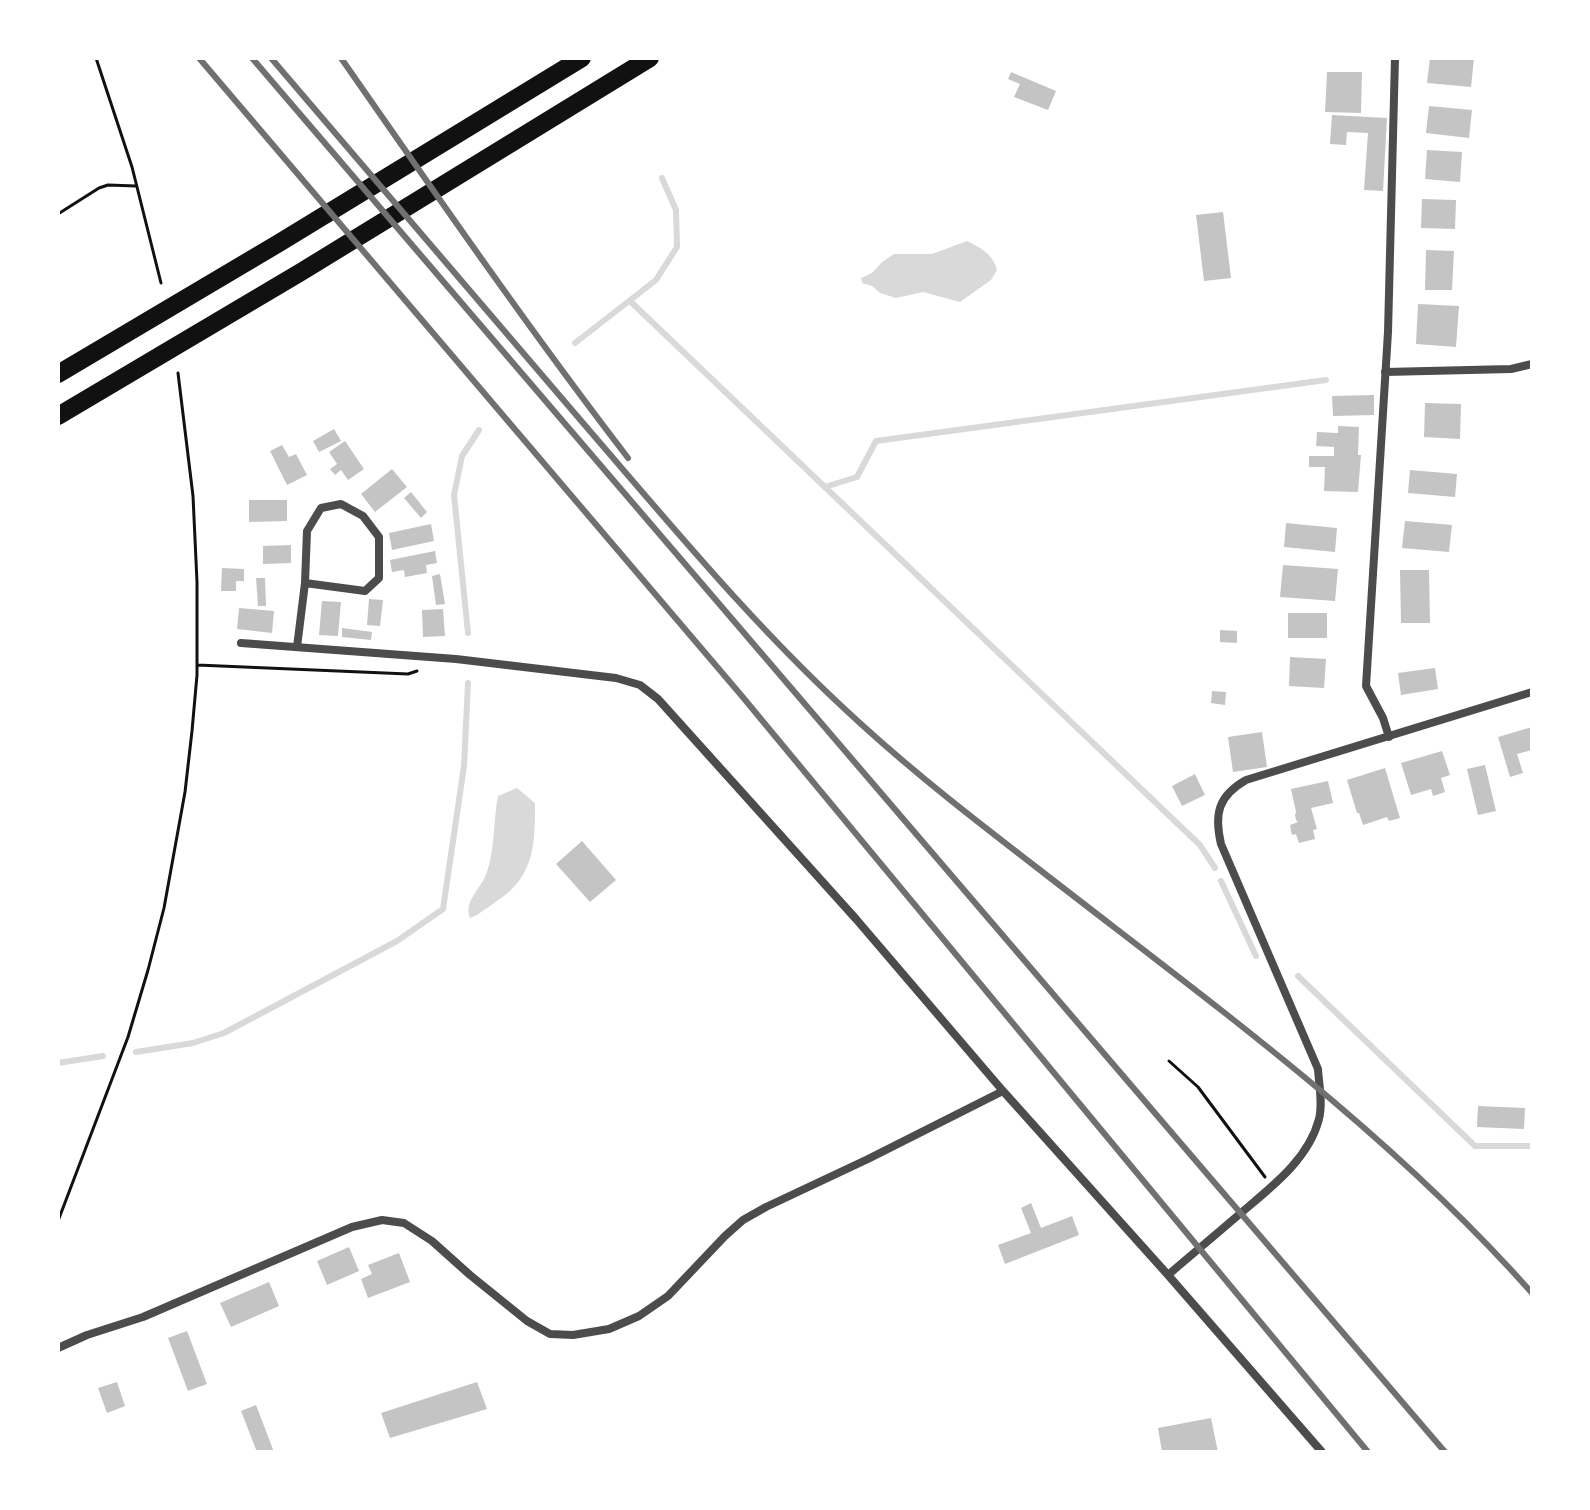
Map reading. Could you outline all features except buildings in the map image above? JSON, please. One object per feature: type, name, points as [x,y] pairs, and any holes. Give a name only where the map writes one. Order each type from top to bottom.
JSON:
[{"type":"highway","points":[[58,374],[582,58]]},
{"type":"highway","points":[[58,416],[493,156],[650,58]]},
{"type":"street","points":[[1389,737],[1366,686],[1385,372],[1395,58]]},
{"type":"street","points":[[1385,372],[1511,369],[1532,364]]},
{"type":"street","points":[[297,647],[305,583],[307,531],[321,508],[341,504],[363,516],[379,537],[379,578],[365,591],[305,583]]},
{"type":"street","points":[[241,643],[438,658],[616,678],[640,685],[658,699],[856,919],[1003,1091],[1322,1452]]},
{"type":"street","points":[[1168,1275],[1272,1187],[1310,1141],[1319,1119],[1318,1069],[1221,844],[1217,821],[1224,798],[1231,789],[1246,780],[1532,692]]},
{"type":"street","points":[[58,1348],[143,1317],[352,1227],[382,1220],[404,1223],[432,1241],[527,1321],[550,1334],[573,1335],[609,1329],[639,1316],[668,1296],[743,1220],[1003,1091]]},
{"type":"path","points":[[96,58],[136,186],[161,283]]},
{"type":"path","points":[[58,214],[99,188],[108,185],[136,186]]},
{"type":"path","points":[[58,1221],[128,1037],[164,908],[185,792],[197,665],[197,582],[193,496],[178,373]]},
{"type":"path","points":[[197,665],[408,674],[438,658]]},
{"type":"path","points":[[1169,1061],[1198,1087],[1272,1187]]},
{"type":"shaded area","points":[[967,241],[982,249],[997,270],[991,280],[960,302],[923,292],[896,298],[862,283],[861,278],[872,273],[894,254],[932,254]]},
{"type":"shaded area","points":[[517,788],[535,803],[530,858],[521,879],[513,888],[470,918],[471,900],[485,878],[490,863],[498,796]]},
{"type":"waterway","points":[[575,343],[656,280],[677,247],[676,210],[662,178]]},
{"type":"waterway","points":[[630,301],[1200,845],[1215,868]]},
{"type":"waterway","points":[[825,487],[857,477],[876,441],[1326,380]]},
{"type":"waterway","points":[[468,633],[454,495],[462,456],[479,430]]},
{"type":"waterway","points":[[136,1052],[193,1043],[224,1033],[397,941],[443,909],[464,766],[468,683]]},
{"type":"waterway","points":[[1221,881],[1256,956]]},
{"type":"waterway","points":[[1298,976],[1475,1146],[1532,1146]]},
{"type":"waterway","points":[[58,1063],[103,1056]]},
{"type":"railway","points":[[199,58],[741,695],[1368,1452]]},
{"type":"railway","points":[[252,58],[1445,1452]]},
{"type":"railway","points":[[271,58],[687,544],[824,690],[949,799],[1296,1070],[1418,1177],[1477,1233],[1532,1293]]},
{"type":"railway","points":[[341,58],[518,310],[628,458]]}]
